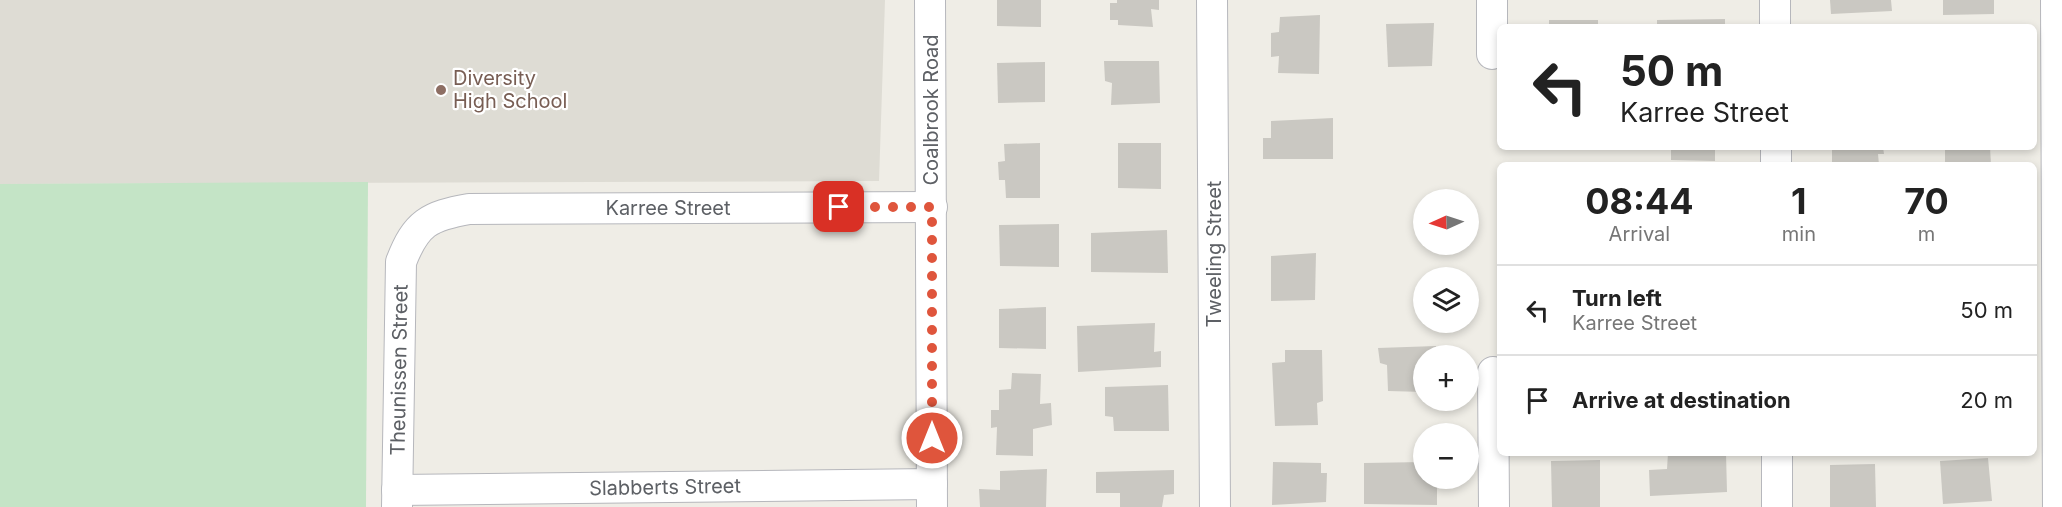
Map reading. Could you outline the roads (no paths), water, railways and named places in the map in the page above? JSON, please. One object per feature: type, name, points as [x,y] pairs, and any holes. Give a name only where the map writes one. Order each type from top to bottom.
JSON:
[{"type":"street","name":"Coalbrook Road","points":[[930,0],[932,495]]},
{"type":"street","name":"Tweeling Street","points":[[1212,0],[1215,507]]},
{"type":"street","points":[[1492,0],[1492,54]]},
{"type":"street","points":[[1775,0],[1775,24]]},
{"type":"street","points":[[2056,0],[2058,507]]},
{"type":"street","name":"Karree Street","points":[[411,236],[437,217],[469,209],[932,207]]},
{"type":"street","name":"Theunissen Street","points":[[397,498],[399,296],[401,262],[411,236]]},
{"type":"street","points":[[1493,372],[1494,507]]},
{"type":"street","points":[[1777,456],[1777,507]]},
{"type":"street","name":"Slabberts Street","points":[[397,498],[932,495]]},
{"type":"place","name":"Diversity High School","points":[[441,90]]}]
